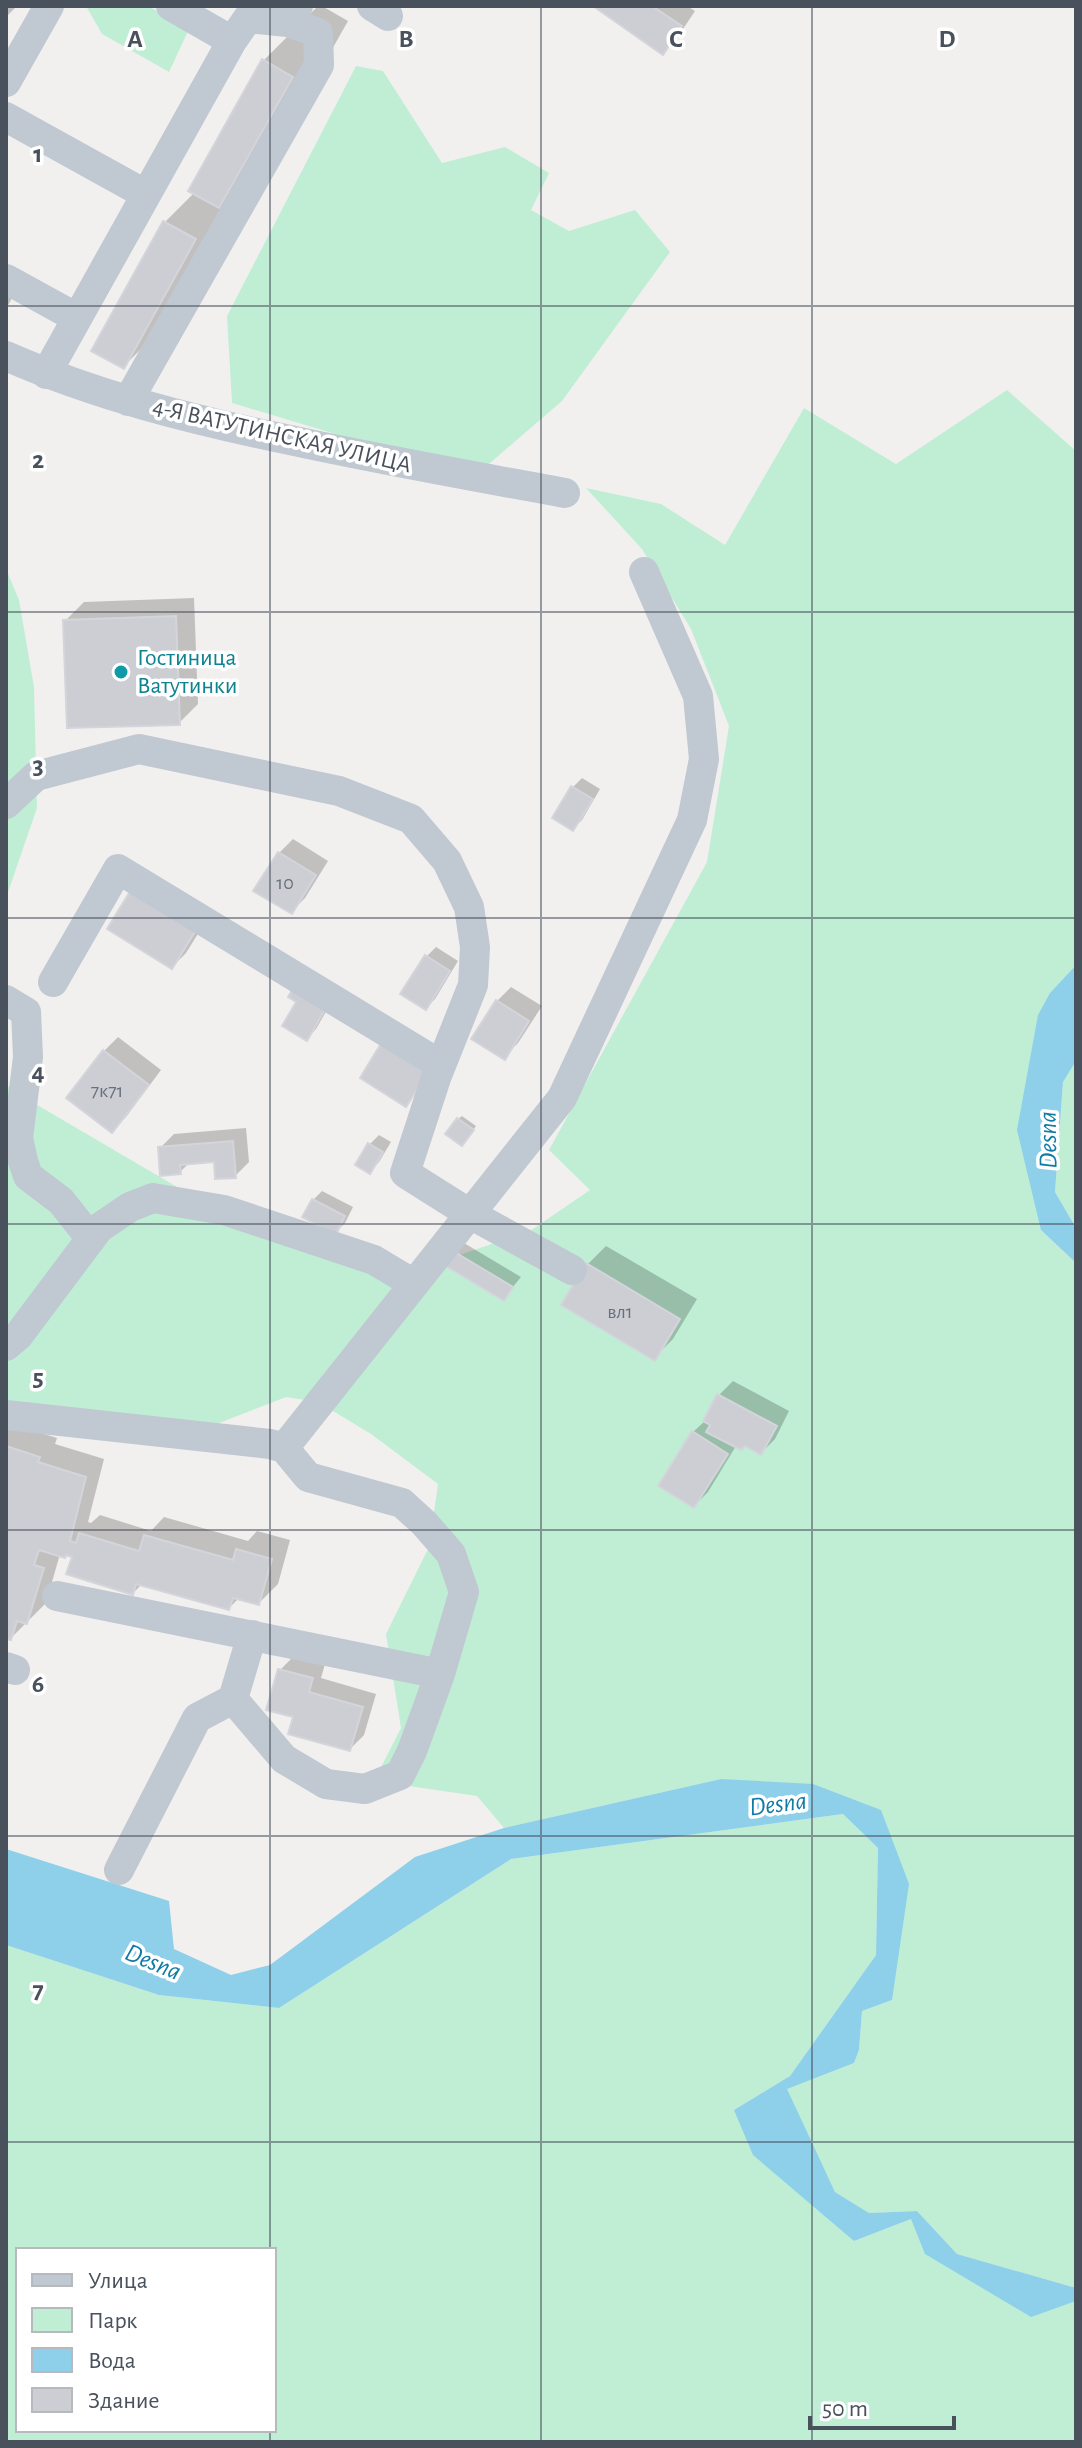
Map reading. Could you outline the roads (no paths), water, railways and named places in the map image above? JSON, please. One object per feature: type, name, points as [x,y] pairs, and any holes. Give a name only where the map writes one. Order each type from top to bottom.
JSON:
[{"type":"street","points":[[6,82],[49,6]]},
{"type":"street","points":[[171,6],[232,41]]},
{"type":"street","points":[[46,374],[232,41],[248,18],[293,14],[318,33],[319,65],[128,401]]},
{"type":"street","points":[[6,117],[145,194]]},
{"type":"street","points":[[6,279],[77,318]]},
{"type":"street","name":"4-Я ВАТУТИНСКАЯ УЛИЦА","points":[[6,356],[46,374],[128,401],[213,423],[374,458],[565,493]]},
{"type":"street","points":[[284,1448],[562,1098],[692,820],[704,759],[698,696],[644,572]]},
{"type":"street","points":[[6,804],[36,776],[139,749],[339,791],[411,819],[447,861],[469,907],[475,947],[473,985],[441,1065],[405,1173],[470,1214],[572,1270]]},
{"type":"street","points":[[53,982],[118,869],[441,1065]]},
{"type":"street","points":[[6,1000],[26,1012],[28,1057],[18,1138],[28,1176],[61,1201],[91,1239]]},
{"type":"street","points":[[6,1346],[18,1336],[99,1228],[130,1207],[153,1198],[224,1210],[374,1260],[414,1284]]},
{"type":"street","points":[[6,1415],[284,1448],[308,1477],[402,1503],[451,1554],[464,1592],[440,1674],[400,1775],[365,1789],[326,1784],[284,1759],[233,1699]]},
{"type":"street","points":[[57,1596],[440,1674]]},
{"type":"street","points":[[119,1870],[197,1718],[233,1699],[252,1635]]},
{"type":"water","name":"Desna","points":[[1076,965],[1076,1061],[1063,1082],[1055,1192],[1076,1228],[1076,1263],[1041,1230],[1017,1130],[1038,1015],[1050,993]]},
{"type":"water","name":"Desna","points":[[721,1779],[813,1784],[881,1810],[909,1884],[892,2000],[862,2011],[859,2050],[854,2063],[787,2089],[835,2192],[869,2213],[917,2211],[957,2254],[1076,2288],[1076,2301],[1031,2317],[925,2254],[911,2219],[854,2241],[753,2155],[734,2110],[790,2076],[876,1955],[878,1848],[843,1814],[511,1859],[279,2008],[159,1995],[6,1945],[6,1849],[169,1901],[174,1949],[231,1975],[270,1965],[415,1857],[504,1828]]},
{"type":"place","name":"Гостиница Ватутинки","points":[[121,672]]}]
